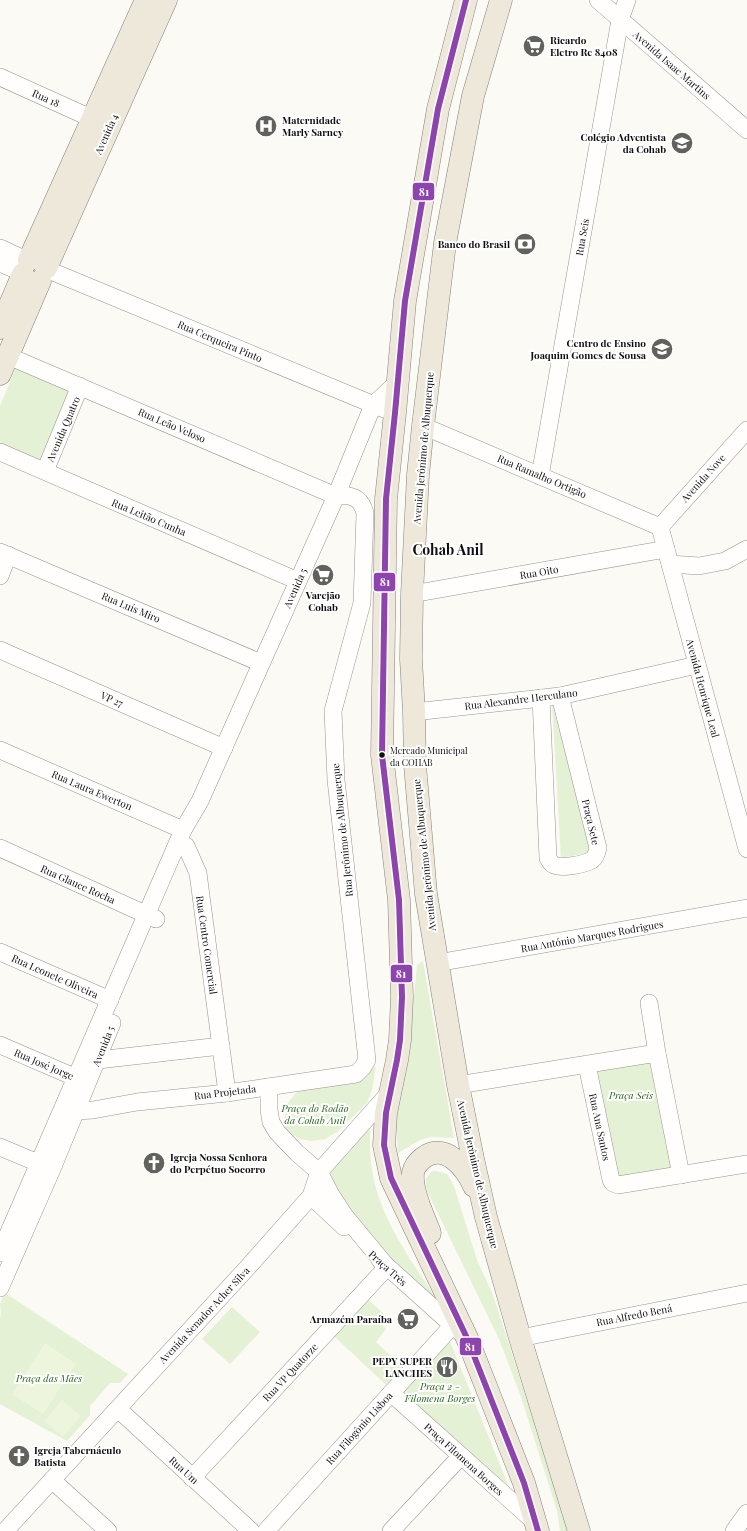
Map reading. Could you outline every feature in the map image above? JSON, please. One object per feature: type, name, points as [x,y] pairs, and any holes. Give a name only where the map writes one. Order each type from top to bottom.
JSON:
[{"type":"main road","name":"Avenida 4","points":[[4,365],[34,269],[93,119],[146,0]]},
{"type":"main road","name":"Avenida 4","points":[[0,328],[34,269],[166,0]]},
{"type":"main road","points":[[466,0],[438,109],[405,301],[386,499],[382,755],[399,900],[402,975],[398,1060],[386,1113],[384,1134],[386,1157],[391,1178],[460,1331],[524,1483],[534,1529]]},
{"type":"main road","name":"Avenida Jerônimo de Albuquerque","points":[[501,0],[473,96],[444,242],[423,426],[418,475],[412,594],[411,659],[415,765],[426,894],[458,1085],[472,1158],[486,1216],[520,1338],[580,1530]]},
{"type":"main road","points":[[460,1331],[415,1193],[413,1175],[416,1165],[428,1154],[444,1154],[456,1160],[466,1169],[486,1216]]},
{"type":"street","name":"Avenida Isaac Martins","points":[[598,0],[747,130]]},
{"type":"street","name":"Rua Seis","points":[[540,476],[620,20],[626,0]]},
{"type":"street","name":"Rua 18","points":[[0,77],[93,119]]},
{"type":"street","points":[[0,248],[34,269]]},
{"type":"street","points":[[0,263],[34,269]]},
{"type":"street","name":"Rua Cerqueira Pinto","points":[[34,269],[395,413]]},
{"type":"street","name":"Rua Leão Veloso","points":[[4,365],[80,386],[336,496],[345,495],[358,499],[363,505],[365,513],[362,603]]},
{"type":"street","name":"Avenida 5","points":[[46,1166],[200,801],[336,496],[372,405],[398,382]]},
{"type":"street","name":"Avenida Quatro","points":[[45,471],[80,386]]},
{"type":"street","name":"Rua Ramalho Ortigão","points":[[423,426],[660,527]]},
{"type":"street","name":"Avenida Nove","points":[[660,527],[747,430]]},
{"type":"street","name":"Rua Leitão Cunha","points":[[0,452],[298,581]]},
{"type":"street","name":"Avenida Henrique Leal","points":[[660,527],[747,849]]},
{"type":"street","name":"Rua Oito","points":[[412,594],[668,557],[699,566],[725,560],[747,549]]},
{"type":"street","points":[[0,576],[4,553]]},
{"type":"street","name":"Rua Luís Miro","points":[[4,553],[261,663]]},
{"type":"street","points":[[362,603],[384,604]]},
{"type":"street","name":"Rua Jerônimo de Albuquerque","points":[[362,603],[333,711],[336,780],[367,1060]]},
{"type":"street","name":"VP 27","points":[[0,650],[224,748]]},
{"type":"street","name":"Rua Alexandre Herculano","points":[[414,712],[560,696],[697,665]]},
{"type":"street","name":"Praça Sete","points":[[541,698],[548,858],[555,866],[566,866],[582,864],[593,859],[597,854],[598,848],[560,696]]},
{"type":"street","name":"Rua Laura Ewerton","points":[[0,750],[185,838]]},
{"type":"street","name":"Rua Centro Comercial","points":[[185,838],[198,873],[227,1092]]},
{"type":"street","name":"Rua Glauce Rocha","points":[[0,848],[151,917]]},
{"type":"street","name":"Rua António Marques Rodrigues","points":[[437,963],[747,908]]},
{"type":"street","name":"Avenida 5","points":[[90,1061],[110,1000],[151,917]]},
{"type":"street","name":"Rua Leonete Oliveira","points":[[0,952],[110,1000]]},
{"type":"street","points":[[649,1003],[657,1053],[681,1175]]},
{"type":"street","name":"Rua José Jorge","points":[[0,1045],[82,1081]]},
{"type":"street","points":[[90,1061],[221,1046]]},
{"type":"street","points":[[458,1085],[657,1053]]},
{"type":"street","name":"Rua Projetada","points":[[76,1111],[93,1110],[137,1102],[269,1087],[356,1074],[367,1060]]},
{"type":"street","name":"Rua Ana Santos","points":[[587,1065],[610,1180],[613,1183],[618,1185],[747,1164]]},
{"type":"street","name":"Avenida 5","points":[[0,1288],[5,1250],[46,1166],[76,1111],[82,1081]]},
{"type":"street","points":[[269,1087],[269,1110],[271,1122],[277,1132],[297,1153],[319,1172],[344,1216],[387,1267]]},
{"type":"street","name":"Avenida Senador Acher Silva","points":[[5,1531],[248,1267],[311,1196],[319,1172],[391,1091]]},
{"type":"street","points":[[0,1147],[46,1166]]},
{"type":"street","name":"Praça Três","points":[[311,1196],[387,1267],[460,1331]]},
{"type":"street","name":"Rua VP Quatorze","points":[[192,1478],[387,1267]]},
{"type":"street","name":"Rua Alfredo Bená","points":[[520,1338],[747,1293]]},
{"type":"street","name":"Rua Filogônio Lisboa","points":[[266,1531],[391,1393],[460,1331]]},
{"type":"street","name":"Praça Filomena Borges","points":[[391,1393],[461,1456],[534,1529]]},
{"type":"street","name":"Rua Um","points":[[118,1409],[251,1531]]},
{"type":"street","points":[[391,1531],[461,1456]]},
{"type":"street","points":[[52,1480],[108,1531]]},
{"type":"street","points":[[734,1531],[747,1513]]},
{"type":"green space","points":[[17,365],[75,389],[43,463],[0,444],[0,406]]},
{"type":"green space","points":[[552,703],[592,852],[561,858]]},
{"type":"green space","points":[[423,961],[454,1138],[431,1137],[420,1140],[398,1153],[396,1125],[399,1087],[412,1013],[417,965]]},
{"type":"green space","name":"Praça Seis","points":[[654,1061],[675,1175],[619,1180],[597,1070]]},
{"type":"green space","name":"Praça do Rodão da Cohab Anil","points":[[376,1066],[372,1090],[367,1103],[337,1132],[325,1139],[311,1141],[301,1139],[290,1134],[285,1127],[285,1116],[287,1104],[295,1094],[308,1086],[367,1073]]},
{"type":"green space","points":[[370,1130],[370,1155],[372,1170],[382,1205],[389,1222],[407,1254],[437,1300],[383,1251],[340,1197],[330,1173],[362,1132]]},
{"type":"green space","points":[[432,1171],[447,1174],[454,1186],[477,1260],[493,1295],[569,1531],[560,1531],[557,1511],[521,1397],[499,1339],[428,1193],[426,1178]]},
{"type":"green space","name":"Praça das Mães","points":[[5,1293],[128,1374],[120,1383],[110,1383],[90,1406],[90,1415],[67,1441],[0,1404],[0,1304]]},
{"type":"green space","points":[[367,1299],[383,1313],[378,1320],[386,1329],[376,1342],[403,1367],[386,1385],[333,1335]]},
{"type":"green space","points":[[232,1307],[260,1332],[230,1364],[202,1339]]},
{"type":"green space","name":"Praça 2 - Filomena Borges","points":[[449,1339],[513,1497],[399,1395]]},
{"type":"green space","points":[[45,1343],[76,1364],[43,1414],[12,1394]]},
{"type":"green space","points":[[62,1400],[81,1416],[63,1437],[44,1421]]},
{"type":"transit line","name":"81","points":[[466,0],[438,109],[405,301],[386,499],[382,755],[399,900],[402,997],[400,1040],[386,1113],[384,1145],[391,1178],[467,1338],[524,1483],[538,1531]]},
{"type":"place","name":"Ricardo Eletro Re 8408","points":[[534,46]]},
{"type":"place","name":"Maternidade Marly Sarney","points":[[266,126]]},
{"type":"place","name":"Colégio Adventista da Cohab","points":[[682,143]]},
{"type":"place","name":"Banco do Brasil","points":[[525,244]]},
{"type":"place","name":"Centro de Ensino Joaquim Gomes de Sousa","points":[[662,349]]},
{"type":"place","name":"Varejão Cohab","points":[[323,575]]},
{"type":"place","name":"Mercado Municipal da COHAB","points":[[382,755]]},
{"type":"place","name":"Igreja Nossa Senhora do Perpétuo Socorro","points":[[154,1163]]},
{"type":"place","name":"Armazém Paraíba","points":[[408,1319]]},
{"type":"place","name":"PEPY SUPER LANCHES","points":[[447,1367]]},
{"type":"place","name":"Igreja Tabernáculo Batista","points":[[19,1456]]},
{"type":"district","name":"Cohab Anil","points":[[448,550]]}]
